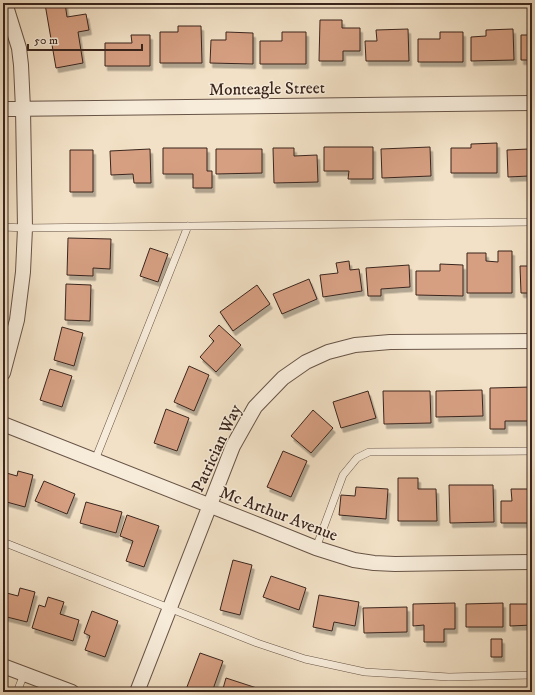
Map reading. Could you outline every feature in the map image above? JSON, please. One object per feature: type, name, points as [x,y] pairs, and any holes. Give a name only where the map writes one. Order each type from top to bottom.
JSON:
[{"type":"street","points":[[3,373],[17,320],[25,228],[24,108],[21,65],[19,48],[5,3]]},
{"type":"street","name":"Monteagle Street","points":[[3,109],[532,103]]},
{"type":"street","name":"Patrician Way","points":[[138,692],[233,446],[255,407],[283,378],[306,362],[328,352],[355,345],[390,342],[532,341]]},
{"type":"street","name":"Mc Arthur Avenue","points":[[3,424],[209,506],[259,524],[316,548],[354,560],[374,563],[424,564],[532,562]]},
{"type":"street","points":[[3,666],[68,691]]},
{"type":"lane","points":[[3,227],[25,228],[532,222]]},
{"type":"lane","points":[[95,460],[188,226]]},
{"type":"lane","points":[[316,548],[343,475],[357,458],[369,452],[532,451]]},
{"type":"lane","points":[[3,542],[257,643],[305,659],[365,672],[449,677],[532,675]]},
{"type":"lane","points":[[17,692],[24,674]]},
{"type":"building","points":[[65,3],[67,17],[86,14],[89,30],[78,32],[83,63],[56,68],[45,4]]},
{"type":"building","points":[[320,20],[342,20],[342,28],[360,28],[360,51],[343,51],[343,61],[319,61]]},
{"type":"building","points":[[178,26],[201,26],[202,63],[160,63],[160,32],[178,32]]},
{"type":"building","points":[[408,29],[409,61],[366,61],[365,41],[377,41],[376,30]]},
{"type":"building","points":[[513,29],[514,60],[471,61],[471,37],[486,36],[486,30]]},
{"type":"building","points":[[226,32],[253,33],[253,64],[210,63],[211,40],[226,40]]},
{"type":"building","points":[[282,32],[306,32],[306,64],[260,64],[260,41],[282,41]]},
{"type":"building","points":[[440,32],[463,32],[463,62],[418,62],[418,39],[440,39]]},
{"type":"building","points":[[131,35],[150,35],[150,66],[105,66],[105,43],[132,43]]},
{"type":"building","points":[[521,35],[532,35],[532,60],[521,60]]},
{"type":"building","points":[[497,143],[497,173],[451,173],[451,148],[471,148],[471,144]]},
{"type":"building","points":[[528,144],[532,144],[532,183],[529,183],[529,176],[508,177],[507,150],[528,149]]},
{"type":"building","points":[[324,147],[373,147],[373,179],[348,179],[349,171],[324,171]]},
{"type":"building","points":[[430,147],[431,176],[382,178],[381,149]]},
{"type":"building","points":[[163,148],[207,148],[207,171],[212,171],[212,188],[193,188],[193,174],[163,174]]},
{"type":"building","points":[[273,148],[294,148],[294,156],[317,155],[318,182],[274,183]]},
{"type":"building","points":[[150,149],[151,183],[134,183],[133,174],[111,175],[110,151]]},
{"type":"building","points":[[216,149],[262,149],[262,173],[216,174]]},
{"type":"building","points":[[70,150],[93,150],[93,192],[70,192]]},
{"type":"building","points":[[68,238],[111,239],[110,269],[93,268],[93,276],[67,275]]},
{"type":"building","points":[[150,248],[168,254],[158,282],[140,276]]},
{"type":"building","points":[[498,251],[512,251],[512,293],[467,293],[467,253],[486,253],[486,261],[498,262]]},
{"type":"building","points":[[349,261],[350,270],[359,269],[362,291],[323,297],[320,275],[338,273],[336,263]]},
{"type":"building","points":[[440,264],[463,265],[463,296],[416,295],[416,271],[440,271]]},
{"type":"building","points":[[409,265],[410,287],[381,289],[381,296],[368,296],[366,268]]},
{"type":"building","points":[[520,266],[532,266],[532,293],[521,293]]},
{"type":"building","points":[[309,279],[317,299],[282,314],[273,294]]},
{"type":"building","points":[[66,284],[91,285],[90,321],[65,320]]},
{"type":"building","points":[[257,285],[270,304],[233,331],[220,312]]},
{"type":"building","points":[[219,325],[241,345],[216,372],[200,357],[214,341],[209,336]]},
{"type":"building","points":[[62,327],[83,333],[74,366],[54,360]]},
{"type":"building","points":[[189,366],[209,375],[194,411],[174,402]]},
{"type":"building","points":[[50,369],[72,376],[62,407],[40,400]]},
{"type":"building","points":[[532,387],[532,421],[505,421],[505,429],[490,429],[490,388]]},
{"type":"building","points":[[482,390],[483,416],[436,417],[436,391]]},
{"type":"building","points":[[368,391],[376,418],[341,428],[333,402]]},
{"type":"building","points":[[383,391],[430,391],[431,423],[384,424]]},
{"type":"building","points":[[166,409],[189,418],[177,451],[154,443]]},
{"type":"building","points":[[313,410],[333,428],[311,453],[291,436]]},
{"type":"building","points":[[283,451],[307,461],[291,497],[267,487]]},
{"type":"building","points":[[18,471],[33,475],[25,507],[3,501],[3,472],[17,476]]},
{"type":"building","points":[[398,478],[418,478],[418,489],[436,489],[437,521],[398,521]]},
{"type":"building","points":[[44,481],[75,494],[67,514],[35,501]]},
{"type":"building","points":[[449,485],[493,485],[494,522],[450,523]]},
{"type":"building","points":[[356,487],[388,489],[386,519],[339,515],[341,495],[355,496]]},
{"type":"building","points":[[511,489],[532,489],[532,523],[501,523],[501,501],[512,501]]},
{"type":"building","points":[[86,502],[122,512],[116,533],[80,523]]},
{"type":"building","points":[[127,515],[159,526],[144,567],[126,561],[133,541],[120,536]]},
{"type":"building","points":[[233,560],[252,565],[240,615],[220,610]]},
{"type":"building","points":[[271,576],[306,588],[299,610],[263,597]]},
{"type":"building","points":[[20,588],[35,592],[27,622],[3,616],[3,592],[18,596]]},
{"type":"building","points":[[319,595],[359,602],[355,626],[334,622],[332,631],[313,627]]},
{"type":"building","points":[[48,597],[64,602],[60,614],[79,620],[73,641],[32,628],[39,605],[45,607]]},
{"type":"building","points":[[455,603],[455,629],[444,629],[444,642],[424,642],[424,625],[413,626],[413,604]]},
{"type":"building","points":[[503,603],[503,627],[466,627],[466,604]]},
{"type":"building","points":[[510,604],[532,604],[532,625],[510,626]]},
{"type":"building","points":[[407,607],[407,632],[364,633],[363,608]]},
{"type":"building","points":[[92,611],[118,621],[105,657],[85,650],[90,636],[84,633]]},
{"type":"building","points":[[491,639],[502,639],[502,657],[491,657]]},
{"type":"building","points":[[200,653],[223,661],[212,692],[185,692]]},
{"type":"building","points":[[226,678],[269,692],[222,692]]}]
